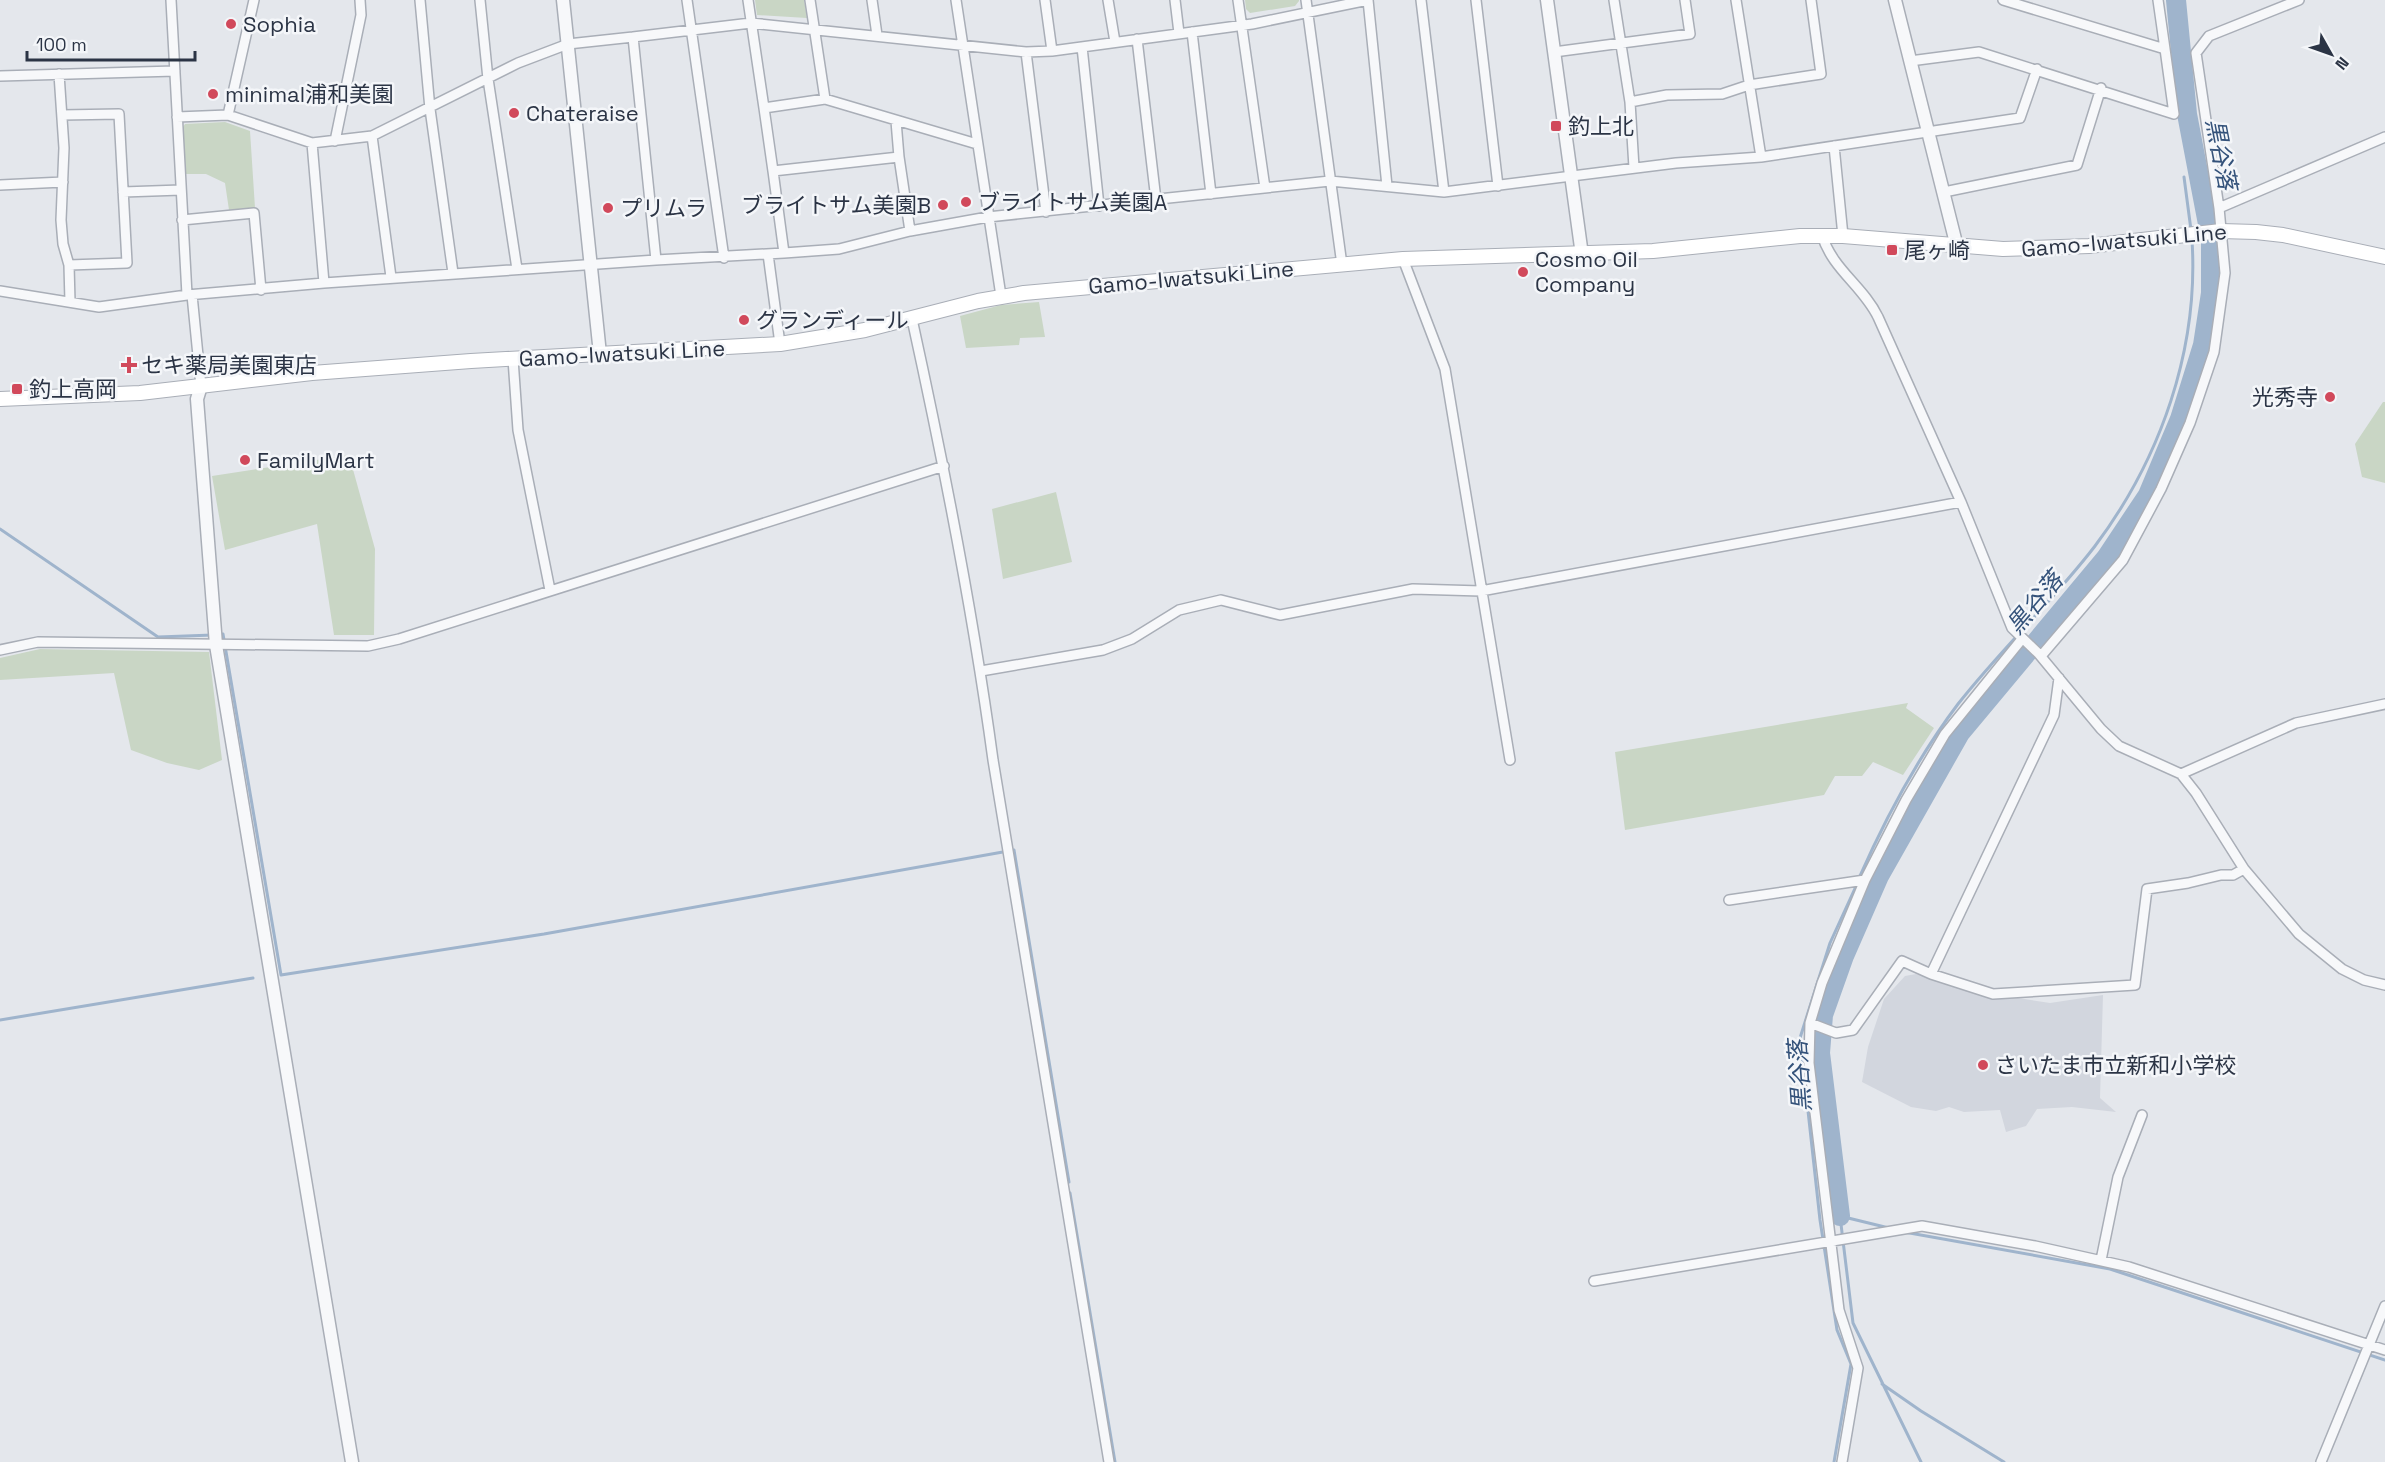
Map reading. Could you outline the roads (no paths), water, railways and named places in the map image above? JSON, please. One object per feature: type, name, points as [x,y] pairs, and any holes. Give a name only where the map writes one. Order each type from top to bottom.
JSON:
[{"type":"main road","name":"Gamo-Iwatsuki Line","points":[[0,399],[118,395],[324,372],[780,344],[826,338],[1001,296],[1402,259],[1582,255],[1822,236],[1843,236],[1957,248],[2065,248],[2212,231],[2283,235],[2385,257]]},
{"type":"street","points":[[171,0],[182,220],[201,386],[197,399],[216,645],[352,1462]]},
{"type":"street","points":[[228,115],[254,0]]},
{"type":"street","points":[[335,141],[361,15],[360,0]]},
{"type":"street","points":[[420,0],[430,109],[453,273]]},
{"type":"street","points":[[480,0],[488,78],[517,269]]},
{"type":"street","points":[[563,0],[600,354]]},
{"type":"street","points":[[687,0],[724,258]]},
{"type":"street","points":[[748,0],[784,253]]},
{"type":"street","points":[[810,0],[825,99]]},
{"type":"street","points":[[872,0],[877,35]]},
{"type":"street","points":[[956,0],[1001,296]]},
{"type":"street","points":[[1045,0],[1052,51]]},
{"type":"street","points":[[1108,0],[1114,42]]},
{"type":"street","points":[[1174,0],[1179,33]]},
{"type":"street","points":[[1238,0],[1265,188]]},
{"type":"street","points":[[1306,0],[1342,265]]},
{"type":"street","points":[[177,117],[228,115],[312,143],[335,141],[372,136],[518,63],[568,44],[751,23],[815,27],[1026,52],[1052,51],[1242,25],[1308,10],[1368,0],[1387,186]]},
{"type":"street","points":[[1421,0],[1444,192]]},
{"type":"street","points":[[1476,0],[1498,186]]},
{"type":"street","points":[[1547,0],[1582,255]]},
{"type":"street","points":[[1614,0],[1619,44],[1630,102],[1634,168]]},
{"type":"street","points":[[1554,52],[1690,34],[1685,0]]},
{"type":"street","points":[[1736,0],[1761,157]]},
{"type":"street","points":[[1630,102],[1667,95],[1722,94],[1749,85],[1821,74],[1811,0]]},
{"type":"street","points":[[1895,0],[1930,132],[1957,248]]},
{"type":"street","points":[[2002,0],[2164,49]]},
{"type":"street","points":[[1910,61],[1979,52],[2101,88],[2174,114],[2158,0]]},
{"type":"street","points":[[2039,654],[2122,560],[2161,489],[2190,423],[2214,352],[2225,273],[2212,231],[2219,207],[2196,53],[2209,36],[2299,0]]},
{"type":"street","points":[[1192,32],[1211,194]]},
{"type":"street","points":[[633,36],[656,261]]},
{"type":"street","points":[[1137,39],[1156,200]]},
{"type":"street","points":[[1082,47],[1099,206]]},
{"type":"street","points":[[1026,52],[1046,212]]},
{"type":"street","points":[[0,291],[99,307],[189,295],[391,277],[724,258],[839,249],[910,231],[988,217],[1330,181],[1444,192],[1634,168],[1761,157],[2020,118],[2037,69]]},
{"type":"street","points":[[0,76],[175,71]]},
{"type":"street","points":[[59,74],[63,182],[61,220],[63,244],[69,265],[70,302]]},
{"type":"street","points":[[1944,192],[2077,165],[2101,88]]},
{"type":"street","points":[[764,108],[825,99],[977,144]]},
{"type":"street","points":[[62,116],[118,114],[127,263],[69,265]]},
{"type":"street","points":[[896,121],[910,231]]},
{"type":"street","points":[[372,136],[391,277]]},
{"type":"street","points":[[2219,207],[2385,137]]},
{"type":"street","points":[[312,143],[324,283]]},
{"type":"street","points":[[1834,146],[1843,236]]},
{"type":"street","points":[[773,171],[899,157]]},
{"type":"street","points":[[0,185],[63,182]]},
{"type":"street","points":[[123,192],[181,190]]},
{"type":"street","points":[[182,220],[254,213],[261,290]]},
{"type":"street","points":[[1822,236],[1826,251],[1873,307],[1961,502],[2012,628],[2039,654],[2101,729],[2119,746],[2181,774],[2196,793],[2244,869],[2299,933],[2342,969],[2364,980],[2385,985]]},
{"type":"street","points":[[768,254],[780,344]]},
{"type":"street","points":[[1402,259],[1445,369],[1510,760]]},
{"type":"street","points":[[912,319],[944,466],[981,671],[995,771],[1109,1462]]},
{"type":"street","points":[[513,359],[518,430],[550,590]]},
{"type":"street","points":[[0,650],[38,642],[368,646],[399,639],[944,466]]},
{"type":"street","points":[[981,671],[1103,651],[1132,639],[1179,610],[1221,600],[1280,615],[1413,589],[1481,591],[1961,502]]},
{"type":"street","points":[[1842,1462],[1858,1368],[1839,1310],[1809,1063],[1810,1023],[1822,983],[1865,880],[1906,800],[1945,734],[2025,641]]},
{"type":"street","points":[[1931,975],[2054,715],[2059,678]]},
{"type":"street","points":[[2181,774],[2296,723],[2385,704]]},
{"type":"street","points":[[1810,1023],[1836,1033],[1853,1030],[1902,961],[1931,975],[1993,994],[2135,985],[2147,889],[2221,875],[2233,875],[2244,869]]},
{"type":"street","points":[[1729,900],[1865,880]]},
{"type":"street","points":[[2101,1260],[2118,1177],[2142,1115]]},
{"type":"street","points":[[1594,1281],[1832,1239],[1922,1226],[2101,1260],[2210,1291],[2385,1350]]},
{"type":"street","points":[[2321,1462],[2385,1306]]},
{"type":"waterway","name":"黒谷落","points":[[1840,1216],[1820,1053],[1823,1015],[1844,956],[1879,876],[1960,733],[2106,558],[2148,495],[2180,419],[2203,345],[2211,293],[2211,240],[2187,114],[2176,0]]},
{"type":"waterway","points":[[2184,177],[2191,230]]},
{"type":"waterway","points":[[1859,878],[1904,788],[1943,724],[2095,546],[2139,476],[2157,439],[2182,362],[2193,281],[2192,240]]},
{"type":"waterway","points":[[0,529],[158,637],[213,635]]},
{"type":"waterway","points":[[220,635],[223,634],[281,975],[544,934],[1014,850],[1069,1182]]},
{"type":"waterway","points":[[1834,1462],[1851,1364],[1837,1330],[1820,1220],[1800,1038],[1830,943],[1857,884]]},
{"type":"waterway","points":[[0,1020],[253,978]]},
{"type":"waterway","points":[[1070,1193],[1115,1462]]},
{"type":"waterway","points":[[1889,1228],[1840,1216],[1853,1323],[1921,1462]]},
{"type":"waterway","points":[[1904,1232],[2110,1269],[2385,1360]]},
{"type":"waterway","points":[[1882,1384],[2004,1462]]},
{"type":"place","name":"Sophia","points":[[231,24]]},
{"type":"place","name":"minimal浦和美園","points":[[213,94]]},
{"type":"place","name":"Chateraise","points":[[514,113]]},
{"type":"place","name":"釣上北","points":[[1556,126]]},
{"type":"place","name":"ブライトサム美園A","points":[[966,202]]},
{"type":"place","name":"ブライトサム美園B","points":[[943,205]]},
{"type":"place","name":"プリムラ","points":[[608,208]]},
{"type":"place","name":"尾ヶ崎","points":[[1892,250]]},
{"type":"place","name":"Cosmo Oil Company","points":[[1523,272]]},
{"type":"place","name":"グランディール","points":[[744,320]]},
{"type":"place","name":"セキ薬局美園東店","points":[[129,365]]},
{"type":"place","name":"釣上高岡","points":[[17,389]]},
{"type":"place","name":"光秀寺","points":[[2330,397]]},
{"type":"place","name":"FamilyMart","points":[[245,460]]},
{"type":"place","name":"さいたま市立新和小学校","points":[[1983,1065]]}]
